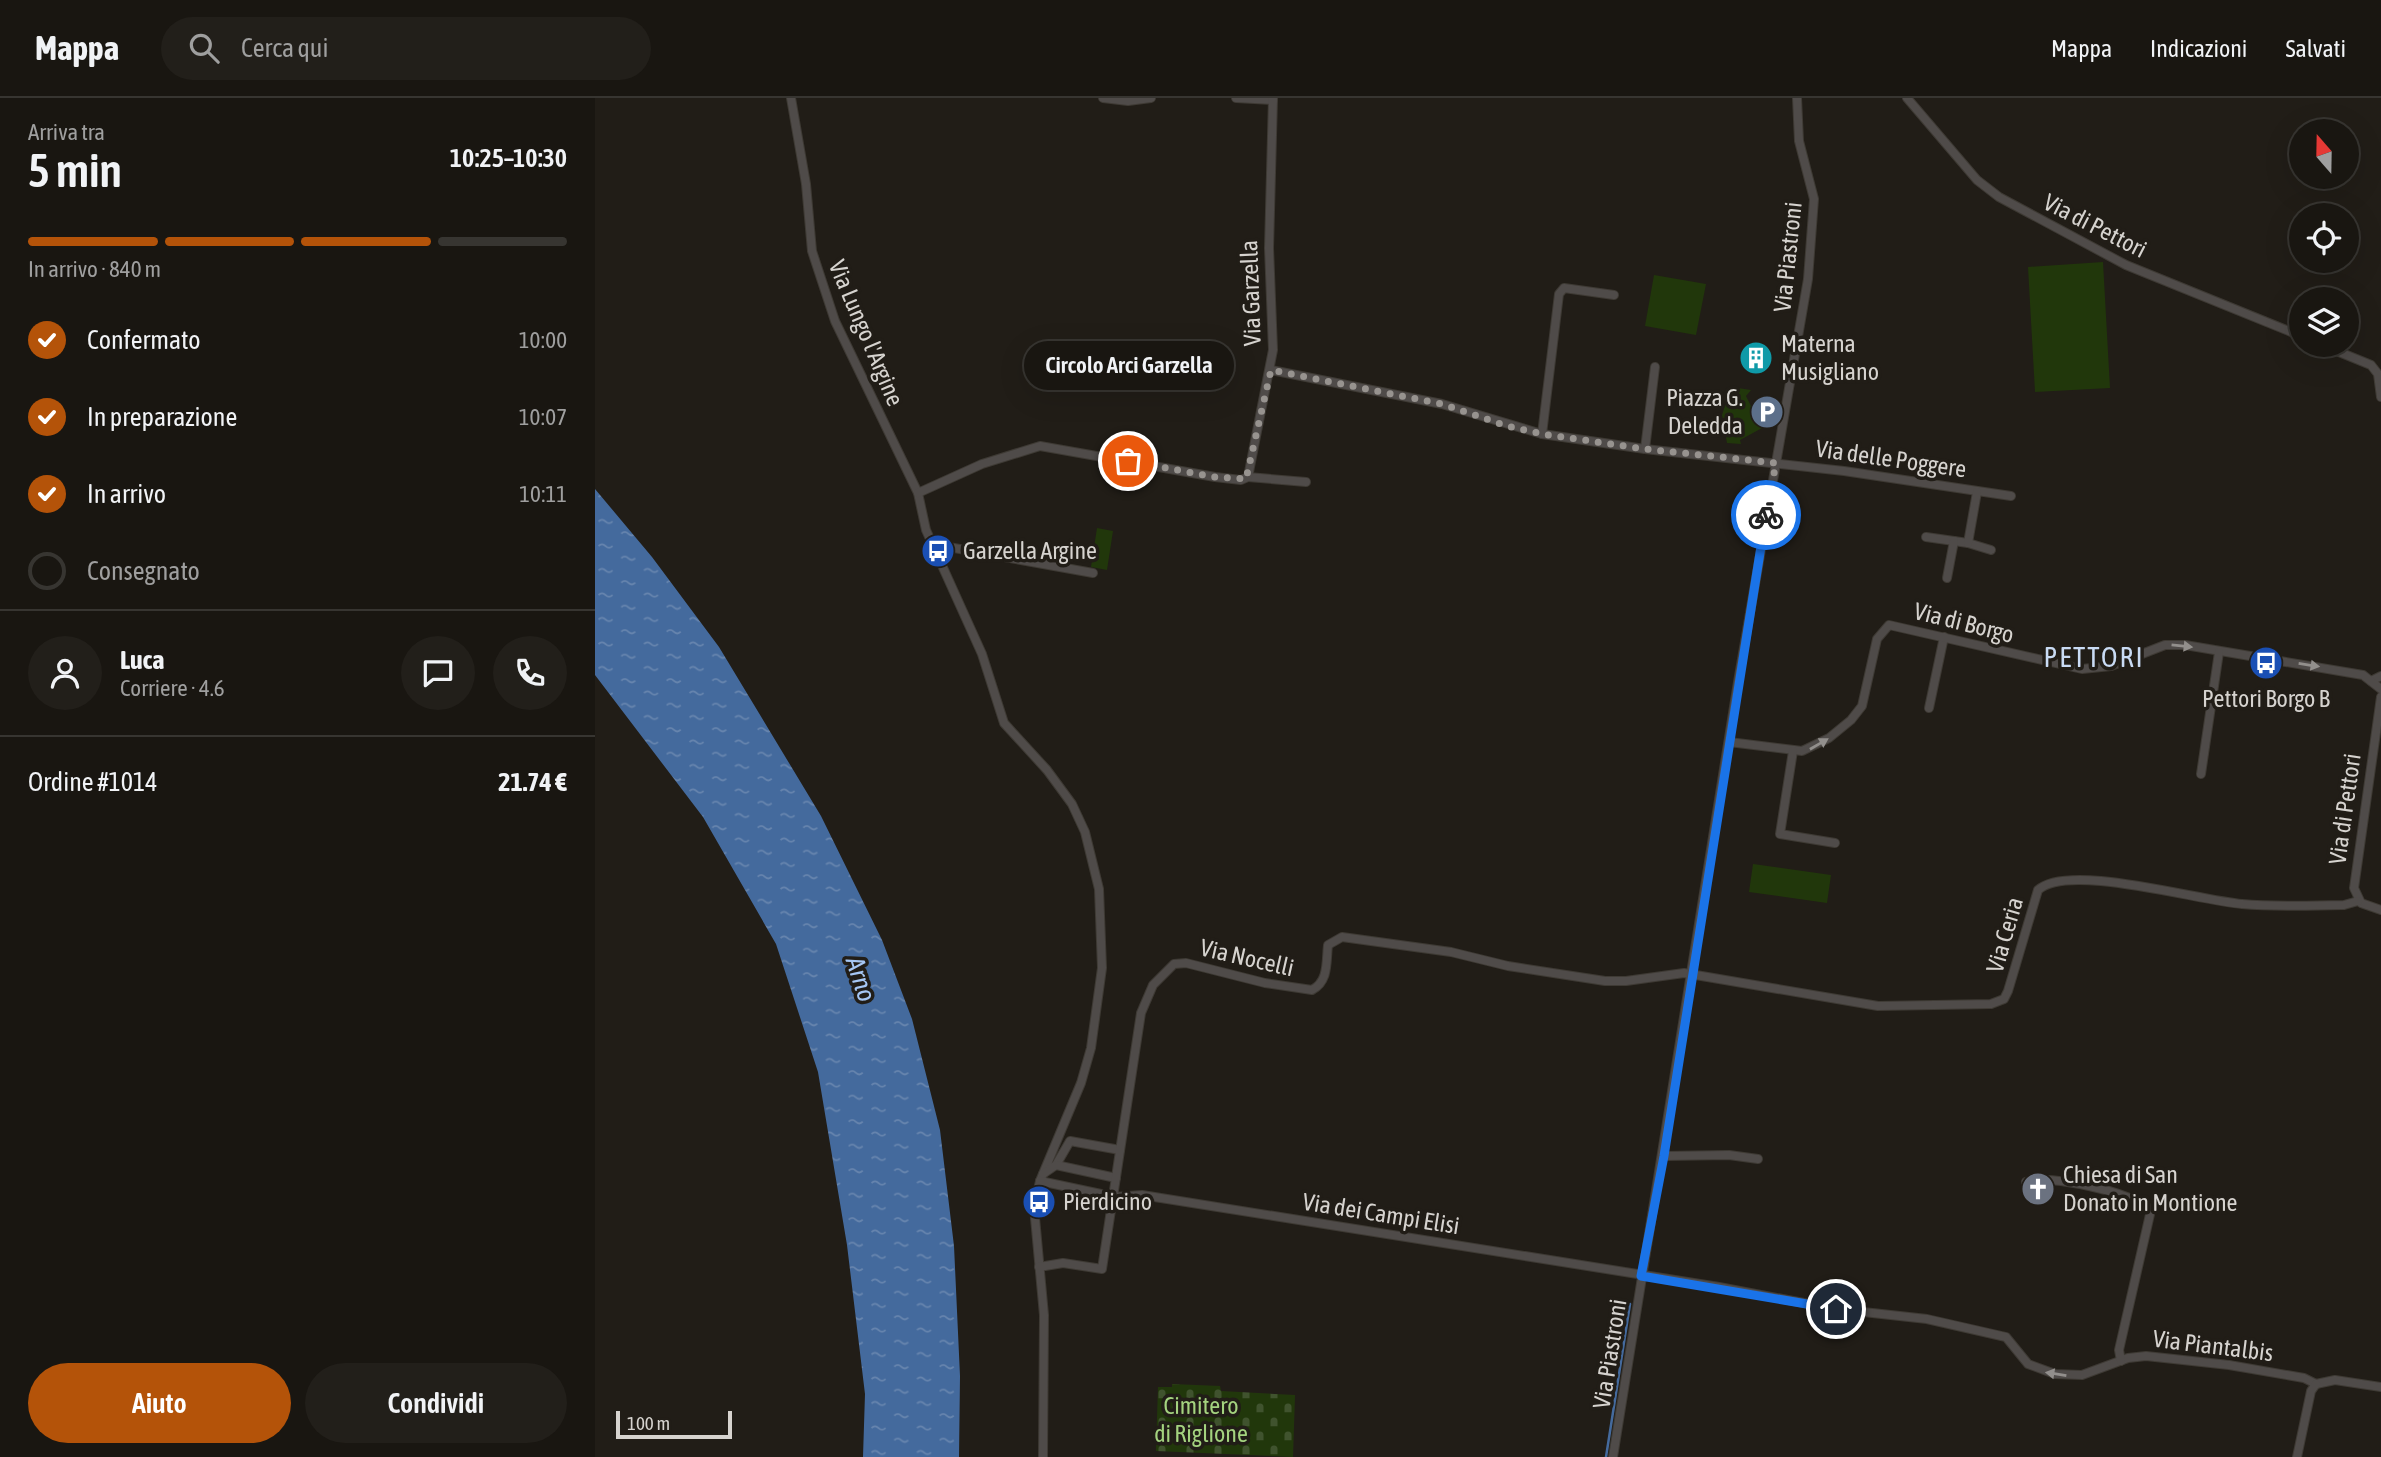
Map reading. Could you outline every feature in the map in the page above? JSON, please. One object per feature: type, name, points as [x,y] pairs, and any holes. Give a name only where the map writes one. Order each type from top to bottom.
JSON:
[{"type":"street","name":"Via Lungo l'Argine","points":[[791,98],[817,270],[835,321],[918,493],[923,521],[982,654],[1004,723],[1061,786],[1077,813],[1093,858],[1099,890],[1102,968],[1091,1048],[1081,1083],[1042,1177],[1034,1207],[1044,1315],[1043,1457]]},
{"type":"street","points":[[1103,98],[1128,101],[1151,98]]},
{"type":"street","points":[[1236,98],[1273,99]]},
{"type":"street","name":"Via Piastroni","points":[[1613,1457],[1641,1276],[1664,1156],[1729,742],[1797,351],[1815,217],[1814,192],[1799,141],[1797,98]]},
{"type":"street","name":"Via di Pettori","points":[[1907,98],[1977,180],[1999,197],[2126,265],[2289,331]]},
{"type":"street","name":"Via Garzella","points":[[1248,477],[1273,350],[1269,289],[1269,193],[1273,99]]},
{"type":"street","points":[[1542,434],[1559,294],[1564,288],[1614,295]]},
{"type":"street","points":[[2351,357],[2371,365],[2378,373],[2381,397]]},
{"type":"street","points":[[1645,449],[1655,368]]},
{"type":"street","name":"Via delle Poggere","points":[[1271,370],[1442,404],[1507,426],[1542,434],[2011,496]]},
{"type":"street","points":[[918,493],[982,464],[1040,446],[1241,481],[1248,477],[1306,482]]},
{"type":"street","points":[[1968,543],[1977,492]]},
{"type":"street","points":[[1926,537],[1968,543],[1991,550]]},
{"type":"street","points":[[1947,578],[1954,541]]},
{"type":"street","points":[[932,544],[1093,573]]},
{"type":"street","name":"Via di Borgo","points":[[1729,742],[1793,751],[1819,746],[1859,711],[1874,649],[1884,628],[1896,625],[2051,664],[2082,669],[2111,666],[2165,645],[2185,645],[2363,675],[2381,689]]},
{"type":"street","points":[[1929,708],[1944,637]]},
{"type":"street","points":[[2201,774],[2219,652]]},
{"type":"street","points":[[2371,681],[2381,676]]},
{"type":"street","name":"Via di Pettori","points":[[2381,697],[2354,888],[2358,901],[2381,910]]},
{"type":"street","points":[[1793,751],[1780,834],[1835,843]]},
{"type":"street","name":"Via Ceria","points":[[1692,973],[1878,1006],[1991,1004],[2004,999],[2038,890],[2052,882],[2121,883],[2244,904],[2344,905],[2358,901]]},
{"type":"street","name":"Via Nocelli","points":[[1039,1267],[1063,1263],[1101,1269],[1115,1197],[1144,1003],[1153,985],[1174,964],[1186,963],[1312,990],[1322,983],[1325,975],[1328,945],[1342,937],[1451,952],[1508,966],[1605,981],[1692,973]]},
{"type":"street","points":[[1042,1177],[1056,1165],[1070,1141],[1120,1150]]},
{"type":"street","points":[[1664,1156],[1729,1155],[1758,1159]]},
{"type":"street","points":[[1056,1165],[1116,1178]]},
{"type":"street","points":[[1042,1177],[1115,1197]]},
{"type":"street","points":[[2025,1182],[2045,1179],[2091,1188],[2129,1198],[2151,1210],[2119,1350],[2121,1361]]},
{"type":"street","name":"Via dei Campi Elisi","points":[[1115,1197],[1142,1195],[1641,1276]]},
{"type":"street","name":"Via Piantalbis","points":[[1641,1276],[1848,1311],[1915,1317],[2001,1337],[2010,1340],[2028,1364],[2050,1373],[2082,1375],[2121,1361],[2146,1356],[2209,1362],[2304,1378],[2316,1384],[2340,1380],[2381,1387]]},
{"type":"street","points":[[2297,1457],[2311,1391],[2316,1384]]},
{"type":"green space","points":[[2103,262],[2110,388],[2035,392],[2028,267]]},
{"type":"green space","points":[[1654,275],[1706,284],[1696,335],[1645,326]]},
{"type":"green space","points":[[1731,387],[1751,390],[1746,396],[1762,428],[1740,440],[1741,444],[1727,443],[1722,415]]},
{"type":"green space","points":[[1097,528],[1113,531],[1107,570],[1091,567]]},
{"type":"green space","points":[[1753,864],[1831,875],[1827,903],[1749,892]]},
{"type":"green space","name":"Cimitero di Riglione","points":[[1172,1384],[1220,1386],[1221,1391],[1295,1395],[1293,1457],[1156,1451],[1158,1387],[1172,1387]]},
{"type":"water","name":"Arno","points":[[595,489],[652,557],[719,647],[821,816],[882,940],[912,1019],[940,1130],[954,1246],[960,1376],[959,1457],[863,1457],[865,1394],[847,1245],[818,1072],[776,944],[703,817],[595,675]]},
{"type":"waterway","points":[[1606,1457],[1630,1304]]},
{"type":"way so far","points":[[1128,461],[1241,481],[1246,479],[1271,370],[1442,404],[1507,426],[1542,434],[1645,449],[1776,463],[1766,515]]},
{"type":"place","name":"Materna Musigliano","points":[[1756,358]]},
{"type":"place","name":"Piazza G. Deledda","points":[[1767,412]]},
{"type":"place","name":"Circolo Arci Garzella","points":[[1128,461]]},
{"type":"place","name":"Garzella Argine","points":[[938,551]]},
{"type":"place","name":"Pettori Borgo B","points":[[2266,663]]},
{"type":"place","name":"Chiesa di San Donato in Montione","points":[[2038,1189]]},
{"type":"place","name":"Pierdicino","points":[[1039,1202]]},
{"type":"district","name":"PETTORI","points":[[2094,657]]},
{"type":"route","points":[[1766,515],[1664,1156],[1641,1276],[1719,1287],[1836,1309]]}]
